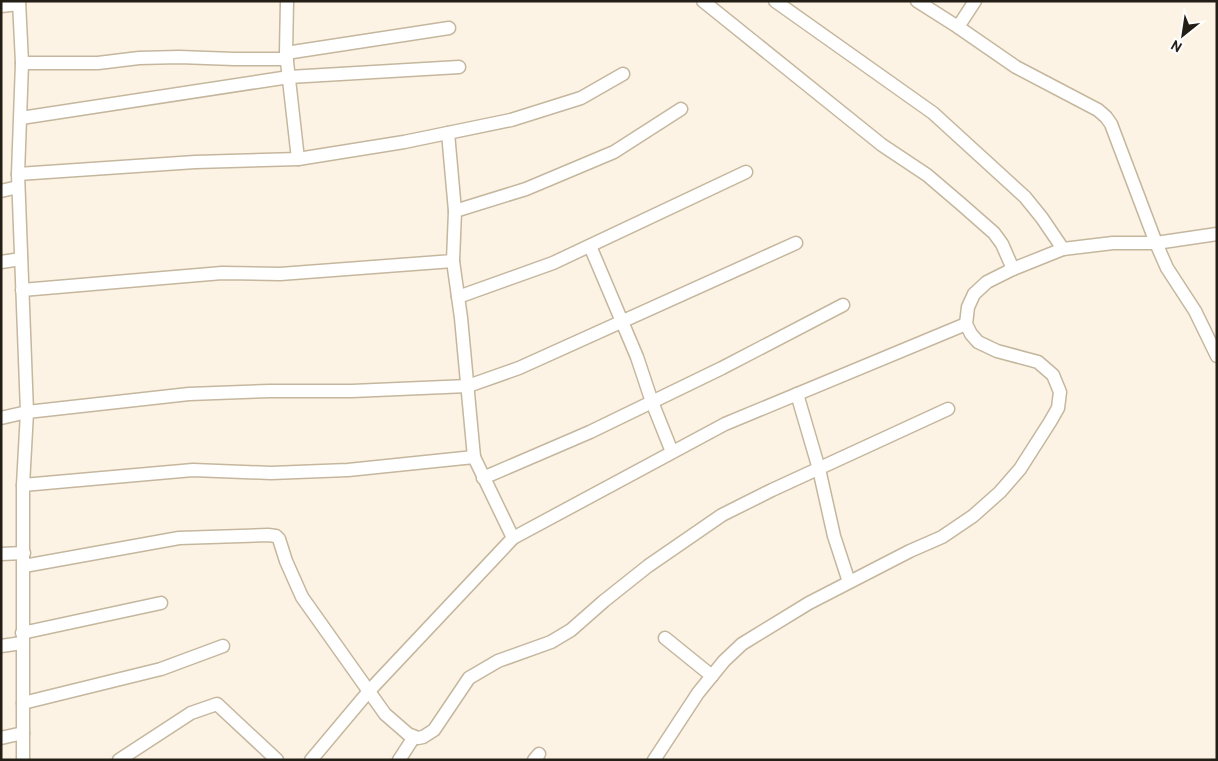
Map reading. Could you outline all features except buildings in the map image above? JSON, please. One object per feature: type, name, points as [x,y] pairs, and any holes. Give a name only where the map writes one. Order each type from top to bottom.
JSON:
[{"type":"street","points":[[287,1],[286,56],[298,159]]},
{"type":"street","points":[[703,1],[882,145],[927,175],[961,204],[994,233],[1002,244],[1013,268]]},
{"type":"street","points":[[776,1],[814,30],[854,56],[933,113],[1025,197],[1063,249]]},
{"type":"street","points":[[917,1],[1016,67],[1098,110],[1106,118],[1111,124],[1167,268],[1195,311],[1217,356]]},
{"type":"street","points":[[958,27],[975,1]]},
{"type":"street","points":[[1,6],[19,3],[22,63],[18,180],[27,412],[23,485],[23,760]]},
{"type":"street","points":[[22,63],[98,62],[139,58],[234,59],[286,56],[449,28]]},
{"type":"street","points":[[21,118],[289,77],[459,66]]},
{"type":"street","points":[[1,191],[18,180],[195,162],[298,159],[448,134],[511,120],[581,98],[623,74]]},
{"type":"street","points":[[455,211],[526,189],[614,152],[681,109]]},
{"type":"street","points":[[448,134],[455,211],[453,261],[468,386],[474,457],[513,538]]},
{"type":"street","points":[[458,297],[553,263],[746,172]]},
{"type":"street","points":[[654,760],[698,693],[742,644],[809,603],[910,551],[942,537],[973,516],[1000,492],[1020,469],[1058,408],[1060,392],[1053,375],[1038,362],[996,351],[978,342],[966,324],[968,307],[974,294],[987,282],[1013,268],[1063,249],[1113,243],[1156,243],[1217,234]]},
{"type":"street","points":[[1,418],[27,412],[188,394],[270,391],[352,392],[468,386],[519,368],[796,243]]},
{"type":"street","points":[[590,246],[637,358],[672,452]]},
{"type":"street","points":[[1,262],[21,259]]},
{"type":"street","points":[[22,290],[222,272],[280,274],[453,261]]},
{"type":"street","points":[[483,478],[590,432],[722,368],[842,305]]},
{"type":"street","points":[[311,760],[369,691],[513,538],[725,424],[966,324]]},
{"type":"street","points":[[797,394],[819,469],[834,536],[849,582]]},
{"type":"street","points":[[1,554],[24,559],[179,538],[276,536],[279,539],[302,597],[385,714],[397,726],[414,737],[423,737],[434,730],[469,678],[498,661],[551,642],[571,630],[648,566],[722,516],[772,490],[948,409]]},
{"type":"street","points":[[23,485],[193,470],[271,473],[348,470],[474,457]]},
{"type":"street","points":[[1,646],[22,638],[161,603]]},
{"type":"street","points":[[665,638],[712,676]]},
{"type":"street","points":[[23,703],[160,669],[223,646]]},
{"type":"street","points":[[118,760],[191,713],[217,704],[276,760]]},
{"type":"street","points":[[1,738],[23,733]]},
{"type":"street","points":[[399,760],[414,737]]}]
